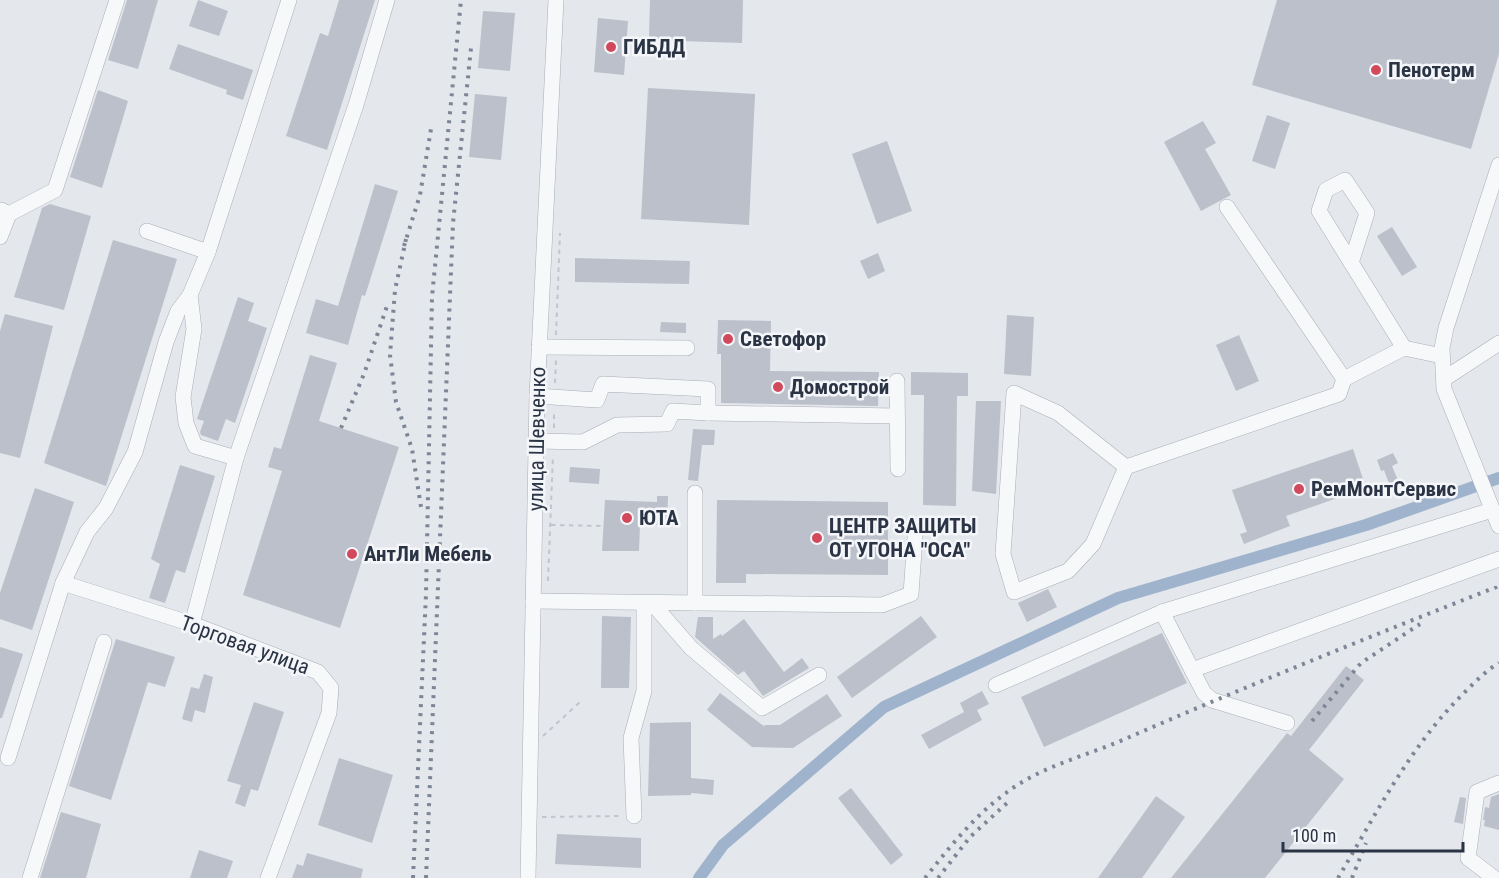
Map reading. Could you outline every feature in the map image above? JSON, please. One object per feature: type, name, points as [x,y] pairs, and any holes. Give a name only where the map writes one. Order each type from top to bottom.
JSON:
[{"type":"street","points":[[0,237],[4,212],[55,190],[117,0]]},
{"type":"street","points":[[8,758],[63,584],[87,532],[106,508],[135,452],[166,342],[178,311],[190,295],[208,252],[289,0]]},
{"type":"street","points":[[192,624],[236,458],[356,105],[387,0]]},
{"type":"street","name":"улица Шевченко","points":[[528,878],[537,396],[556,0]]},
{"type":"street","points":[[1499,165],[1446,328],[1442,348],[1444,390],[1499,526]]},
{"type":"street","points":[[1351,263],[1367,213],[1345,180],[1326,190],[1318,211],[1404,348]]},
{"type":"street","points":[[1227,207],[1344,379]]},
{"type":"street","points":[[147,231],[208,252]]},
{"type":"street","points":[[190,295],[194,329],[183,397],[186,423],[195,446],[236,458]]},
{"type":"street","points":[[1444,379],[1499,343]]},
{"type":"street","points":[[539,347],[687,348]]},
{"type":"street","points":[[1126,467],[1058,413],[1014,393],[1003,554],[1014,592],[1068,571],[1093,544],[1126,467],[1339,394],[1344,379],[1404,348],[1442,356]]},
{"type":"street","points":[[897,381],[898,469]]},
{"type":"street","points":[[537,396],[597,400],[603,384],[708,389],[708,413]]},
{"type":"street","points":[[537,441],[583,442],[617,425],[667,424],[674,411],[897,416]]},
{"type":"street","points":[[694,603],[695,493]]},
{"type":"street","points":[[996,685],[1162,612],[1492,510]]},
{"type":"street","points":[[533,601],[577,609],[648,603],[882,605],[911,594],[915,537]]},
{"type":"street","points":[[1192,670],[1499,559]]},
{"type":"street","name":"Торговая улица","points":[[63,584],[192,624],[318,672],[331,688],[329,713],[268,878]]},
{"type":"street","points":[[648,603],[691,648],[762,708],[819,675]]},
{"type":"street","points":[[634,816],[631,738],[644,692],[648,603]]},
{"type":"street","points":[[1162,612],[1204,693],[1212,700],[1287,723]]},
{"type":"street","points":[[30,878],[104,642]]},
{"type":"street","points":[[1494,878],[1468,858],[1477,792],[1499,783]]},
{"type":"path","points":[[551,525],[603,526]]},
{"type":"path","points":[[541,738],[580,702]]},
{"type":"path","points":[[539,817],[634,816]]},
{"type":"building","points":[[127,0],[158,0],[138,69],[108,60]]},
{"type":"building","points":[[198,0],[228,11],[219,36],[189,26]]},
{"type":"building","points":[[339,0],[375,0],[327,150],[286,136],[320,33],[328,36]]},
{"type":"building","points":[[650,0],[743,0],[742,43],[649,40]]},
{"type":"building","name":"Пенотерм","points":[[1277,0],[1499,0],[1499,54],[1471,149],[1252,85]]},
{"type":"building","points":[[483,11],[515,13],[510,71],[478,68]]},
{"type":"building","name":"ГИБДД","points":[[598,18],[628,21],[624,75],[594,72]]},
{"type":"building","points":[[178,44],[253,70],[243,100],[226,94],[227,90],[169,69]]},
{"type":"building","points":[[648,88],[755,94],[749,225],[641,219]]},
{"type":"building","points":[[98,90],[128,101],[102,188],[70,177]]},
{"type":"building","points":[[475,94],[507,97],[501,160],[469,157]]},
{"type":"building","points":[[1267,115],[1290,123],[1275,169],[1252,161]]},
{"type":"building","points":[[1203,121],[1216,143],[1205,149],[1231,195],[1201,211],[1164,142]]},
{"type":"building","points":[[887,141],[912,211],[877,224],[852,154]]},
{"type":"building","points":[[375,184],[398,191],[365,296],[362,295],[348,345],[306,333],[316,299],[338,306]]},
{"type":"building","points":[[50,204],[91,216],[64,310],[14,297],[42,208]]},
{"type":"building","points":[[1392,227],[1417,267],[1402,276],[1377,236]]},
{"type":"building","points":[[113,240],[177,259],[106,486],[44,463]]},
{"type":"building","points":[[878,253],[885,271],[868,279],[860,261]]},
{"type":"building","points":[[575,258],[690,261],[689,284],[575,282]]},
{"type":"building","points":[[238,297],[254,303],[248,321],[267,328],[235,423],[226,419],[218,441],[201,435],[204,421],[197,419]]},
{"type":"building","points":[[5,314],[53,326],[20,458],[0,453],[0,331]]},
{"type":"building","points":[[1007,315],[1034,317],[1031,376],[1004,374]]},
{"type":"building","points":[[718,320],[771,321],[770,371],[879,372],[878,406],[721,403],[721,354],[717,354]]},
{"type":"building","points":[[661,322],[686,323],[686,333],[660,332]]},
{"type":"building","points":[[1239,335],[1259,381],[1236,391],[1216,345]]},
{"type":"building","points":[[310,355],[337,363],[319,421],[399,447],[340,628],[243,595],[282,471],[268,467],[274,447],[281,449]]},
{"type":"building","points":[[911,372],[968,373],[968,396],[957,396],[956,506],[923,505],[924,395],[911,395]]},
{"type":"building","points":[[976,401],[1001,401],[996,494],[972,491]]},
{"type":"building","points":[[693,429],[715,430],[714,445],[702,445],[698,481],[688,480]]},
{"type":"building","name":"РемМонтСервис","points":[[1353,449],[1366,488],[1286,516],[1290,526],[1244,544],[1240,534],[1247,532],[1232,490]]},
{"type":"building","points":[[1393,453],[1398,463],[1392,466],[1399,483],[1390,486],[1377,460]]},
{"type":"building","points":[[180,465],[215,476],[185,573],[176,570],[165,603],[149,598],[160,564],[151,559]]},
{"type":"building","points":[[570,467],[600,469],[599,484],[569,482]]},
{"type":"building","points":[[35,488],[74,502],[32,630],[0,619],[0,593]]},
{"type":"building","points":[[657,496],[668,496],[667,525],[640,524],[639,551],[602,551],[605,500],[657,502]]},
{"type":"building","name":"ЦЕНТР ЗАЩИТЫ ОТ УГОНА \"ОСА\"","points":[[717,500],[888,502],[888,575],[746,574],[746,583],[716,583]]},
{"type":"building","points":[[1048,589],[1057,607],[1027,622],[1018,603]]},
{"type":"building","points":[[602,616],[631,617],[629,688],[601,688]]},
{"type":"building","points":[[921,616],[937,637],[852,698],[837,677]]},
{"type":"building","points":[[698,617],[713,617],[713,639],[721,634],[722,636],[744,619],[784,672],[802,658],[809,668],[763,696],[744,671],[738,675],[695,637]]},
{"type":"building","points":[[1162,633],[1187,683],[1044,747],[1021,697]]},
{"type":"building","points":[[116,639],[175,657],[165,687],[148,682],[111,800],[69,786]]},
{"type":"building","points":[[0,647],[23,654],[2,718],[0,718]]},
{"type":"building","points":[[1346,666],[1364,680],[1309,750],[1344,779],[1265,878],[1171,878],[1287,733],[1291,736]]},
{"type":"building","points":[[204,674],[213,677],[205,713],[195,710],[192,722],[182,719],[191,687],[199,689]]},
{"type":"building","points":[[982,691],[989,704],[977,710],[982,720],[929,749],[921,735],[964,712],[960,703]]},
{"type":"building","points":[[720,693],[765,727],[764,725],[780,725],[827,694],[842,716],[793,748],[752,747],[707,710]]},
{"type":"building","points":[[254,702],[284,712],[258,791],[251,789],[245,807],[235,803],[241,785],[227,781]]},
{"type":"building","points":[[691,722],[691,778],[714,780],[713,795],[691,793],[691,795],[648,796],[650,723]]},
{"type":"building","points":[[339,758],[393,775],[372,843],[318,825]]},
{"type":"building","points":[[851,788],[903,855],[891,865],[838,798]]},
{"type":"building","points":[[1499,794],[1499,830],[1484,826],[1485,820],[1483,820],[1485,807],[1489,808],[1491,797]]},
{"type":"building","points":[[1156,796],[1185,817],[1142,878],[1098,878]]},
{"type":"building","points":[[1460,797],[1466,798],[1463,824],[1454,822]]},
{"type":"building","points":[[61,812],[101,824],[86,878],[40,878]]},
{"type":"building","points":[[557,834],[641,838],[641,868],[555,864]]},
{"type":"building","points":[[199,850],[233,861],[227,878],[190,878]]},
{"type":"building","points":[[307,853],[363,869],[361,878],[292,878],[297,864],[303,866]]},
{"type":"waterway","points":[[699,878],[723,845],[884,707],[1118,598],[1366,525],[1499,478]]},
{"type":"railway","points":[[413,878],[426,594],[432,297],[461,0]]},
{"type":"railway","points":[[426,878],[453,223],[471,48]]},
{"type":"railway","points":[[404,246],[420,195],[431,129]]},
{"type":"railway","points":[[406,239],[395,290],[390,355],[396,402],[412,449],[421,507]]},
{"type":"railway","points":[[341,428],[364,374],[388,303]]},
{"type":"railway","points":[[925,878],[962,833],[983,812],[1006,793],[1034,776],[1499,586]]},
{"type":"railway","points":[[1312,721],[1361,663],[1420,624]]},
{"type":"railway","points":[[1338,878],[1394,783],[1425,738],[1461,696],[1499,663]]},
{"type":"railway","points":[[938,878],[970,837],[1007,803]]},
{"type":"railway","points":[[1352,878],[1366,843]]},
{"type":"place","name":"ГИБДД","points":[[611,47]]},
{"type":"place","name":"Пенотерм","points":[[1376,70]]},
{"type":"place","name":"Светофор","points":[[728,339]]},
{"type":"place","name":"Домострой","points":[[778,387]]},
{"type":"place","name":"РемМонтСервис","points":[[1299,489]]},
{"type":"place","name":"ЮТА","points":[[627,518]]},
{"type":"place","name":"ЦЕНТР ЗАЩИТЫ ОТ УГОНА \"ОСА\"","points":[[817,538]]},
{"type":"place","name":"АнтЛи Мебель","points":[[352,554]]}]
